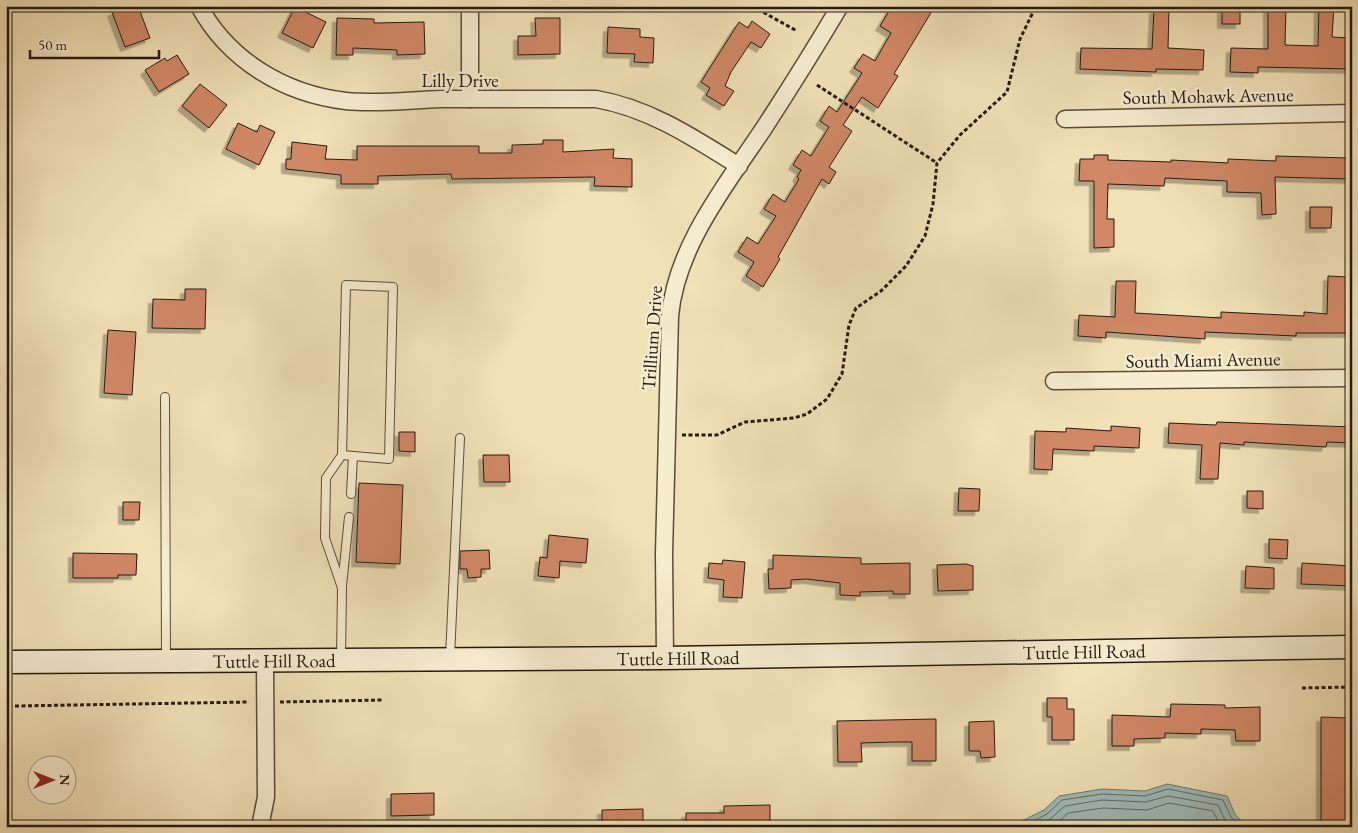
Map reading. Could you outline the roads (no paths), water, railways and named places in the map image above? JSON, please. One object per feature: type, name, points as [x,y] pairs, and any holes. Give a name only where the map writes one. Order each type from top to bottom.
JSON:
[{"type":"main road","name":"Tuttle Hill Road","points":[[6,662],[166,663],[665,658],[1352,646]]},
{"type":"street","name":"Lilly Drive","points":[[199,6],[227,44],[241,57],[261,73],[296,91],[347,101],[596,99],[615,102],[645,112],[739,166]]},
{"type":"street","points":[[470,6],[470,100]]},
{"type":"street","name":"Trillium Drive","points":[[665,658],[664,554],[672,294],[678,272],[688,249],[840,6]]},
{"type":"street","name":"South Mohawk Avenue","points":[[1065,119],[1352,113]]},
{"type":"street","name":"South Miami Avenue","points":[[1054,381],[1352,378]]},
{"type":"street","points":[[260,827],[266,797],[265,662]]},
{"type":"lane","points":[[342,455],[389,459],[393,287],[346,285],[342,455],[326,478],[324,538],[342,588]]},
{"type":"lane","points":[[165,397],[166,663]]},
{"type":"lane","points":[[450,659],[460,438]]},
{"type":"lane","points":[[350,494],[353,456]]},
{"type":"lane","points":[[341,661],[342,588],[349,517]]},
{"type":"water","points":[[1167,784],[1227,796],[1235,814],[1246,827],[941,827],[952,823],[1014,825],[1044,810],[1059,796],[1102,789],[1145,791]]}]
